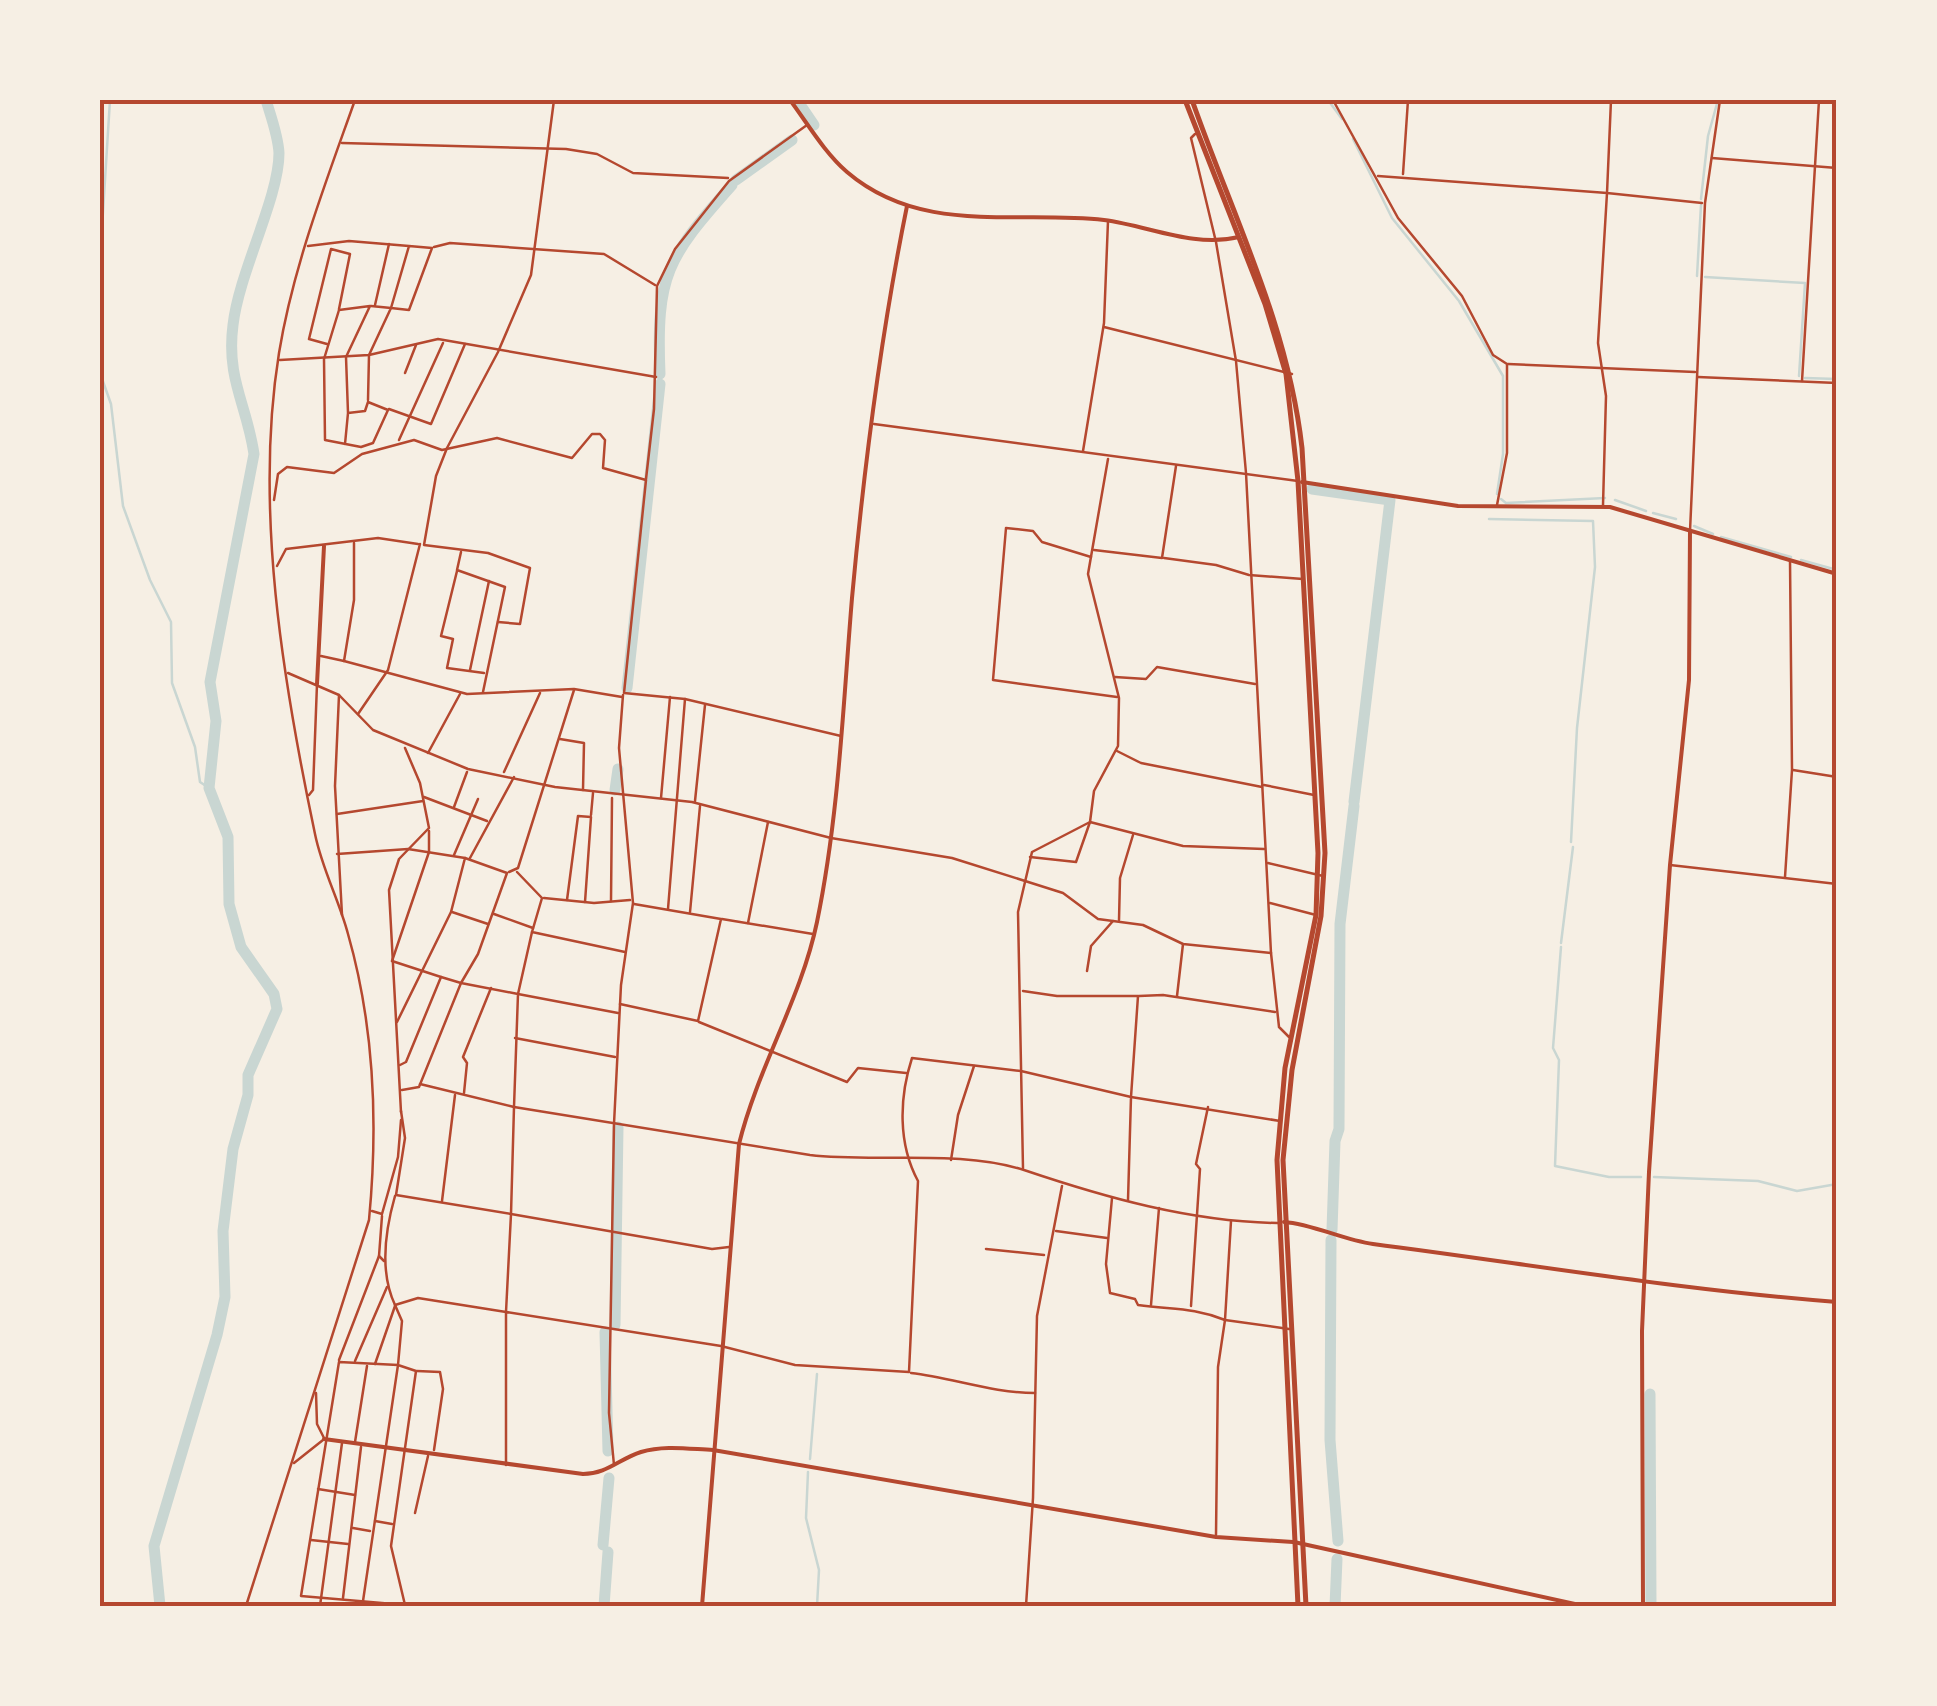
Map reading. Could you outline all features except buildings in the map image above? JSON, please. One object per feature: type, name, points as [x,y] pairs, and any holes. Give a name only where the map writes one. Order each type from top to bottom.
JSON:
[{"type":"main road","points":[[1188,100],[1289,374],[1301,482],[1321,876],[1318,937],[1282,1121]]},
{"type":"main road","points":[[1302,1606],[1286,1329],[1282,1121],[1291,1037],[1321,876],[1306,579]]},
{"type":"street","points":[[342,916],[315,837],[288,672],[269,452],[288,304],[355,100]]},
{"type":"street","points":[[358,714],[388,670],[436,476],[447,448],[520,304],[535,251],[554,100]]},
{"type":"street","points":[[790,100],[847,172],[907,206],[955,217],[1108,221],[1216,242],[1241,236]]},
{"type":"street","points":[[1333,100],[1398,218],[1462,296],[1493,355],[1507,364],[1837,383]]},
{"type":"street","points":[[1404,176],[1408,100]]},
{"type":"street","points":[[1604,506],[1606,396],[1598,327],[1611,100]]},
{"type":"street","points":[[1643,1606],[1644,1284],[1670,864],[1690,665],[1690,532],[1705,203],[1720,100]]},
{"type":"street","points":[[1802,381],[1820,100]]},
{"type":"street","points":[[614,1466],[609,1413],[614,1124],[620,1004],[633,902],[618,748],[656,377],[658,286],[674,249],[732,178],[808,124]]},
{"type":"street","points":[[1200,132],[1191,138],[1216,242],[1236,359],[1246,473],[1276,1012],[1282,1034],[1291,1037]]},
{"type":"street","points":[[340,143],[547,148],[597,154],[633,173],[732,178]]},
{"type":"street","points":[[1710,158],[1837,168]]},
{"type":"street","points":[[1378,176],[1705,203]]},
{"type":"street","points":[[702,1606],[739,1144],[814,934],[843,736],[852,594],[907,206]]},
{"type":"street","points":[[1083,452],[1103,327],[1108,221]]},
{"type":"street","points":[[306,247],[349,241],[432,248],[450,243],[535,251],[564,249],[604,254],[658,286]]},
{"type":"street","points":[[346,444],[346,357],[372,306],[389,244]]},
{"type":"street","points":[[348,412],[365,411],[369,355],[391,308],[409,246]]},
{"type":"street","points":[[339,310],[372,306],[409,310],[432,248]]},
{"type":"street","points":[[328,344],[309,340],[331,250],[350,254],[339,310],[324,359],[325,440],[362,447],[373,443],[388,410]]},
{"type":"street","points":[[1103,327],[1289,374]]},
{"type":"street","points":[[278,360],[369,355],[445,340],[656,377]]},
{"type":"street","points":[[399,442],[445,340]]},
{"type":"street","points":[[368,402],[431,424],[466,343]]},
{"type":"street","points":[[405,373],[416,344]]},
{"type":"street","points":[[1498,507],[1507,453],[1507,364]]},
{"type":"street","points":[[874,424],[1083,452],[1108,459],[1246,473],[1458,506],[1604,506],[1837,574]]},
{"type":"street","points":[[271,502],[278,474],[286,467],[334,474],[362,454],[414,440],[447,448],[497,438],[572,458],[592,434],[600,434],[605,440],[604,468],[646,480]]},
{"type":"street","points":[[1030,857],[1076,862],[1090,822],[1094,790],[1115,750],[1119,698],[1091,588],[1091,556],[1108,459]]},
{"type":"street","points":[[1162,558],[1176,466]]},
{"type":"street","points":[[1091,556],[1042,542],[1033,532],[1006,528],[993,680],[1119,698]]},
{"type":"street","points":[[276,567],[286,549],[378,538],[488,553],[530,568],[520,624],[498,622]]},
{"type":"street","points":[[344,661],[354,600],[354,542]]},
{"type":"street","points":[[308,796],[314,790],[324,546]]},
{"type":"street","points":[[1092,550],[1216,565],[1249,576],[1306,579]]},
{"type":"street","points":[[461,551],[440,636],[454,639],[448,668],[486,674]]},
{"type":"street","points":[[1785,878],[1792,770],[1790,560]]},
{"type":"street","points":[[457,570],[505,587],[482,694]]},
{"type":"street","points":[[470,671],[489,581]]},
{"type":"street","points":[[320,655],[461,692],[574,689],[670,696],[843,736]]},
{"type":"street","points":[[1113,676],[1146,678],[1157,668],[1256,684]]},
{"type":"street","points":[[288,672],[339,695],[372,730],[405,747],[468,769],[583,791],[698,803],[830,838],[952,858],[1063,893],[1098,920],[1143,925],[1184,944],[1272,952]]},
{"type":"street","points":[[420,1084],[508,873],[516,869],[574,689]]},
{"type":"street","points":[[427,754],[461,692]]},
{"type":"street","points":[[504,774],[541,692]]},
{"type":"street","points":[[246,1606],[370,1211],[374,1137],[370,1064],[342,916],[336,854],[339,695]]},
{"type":"street","points":[[660,799],[670,696]]},
{"type":"street","points":[[668,911],[685,699]]},
{"type":"street","points":[[690,914],[706,703]]},
{"type":"street","points":[[558,739],[584,742],[583,791]]},
{"type":"street","points":[[392,961],[429,852],[423,799],[405,747]]},
{"type":"street","points":[[1115,750],[1168,770],[1316,796]]},
{"type":"street","points":[[454,808],[468,769]]},
{"type":"street","points":[[1792,770],[1837,777]]},
{"type":"street","points":[[396,1022],[402,1021],[451,912],[468,859],[514,776]]},
{"type":"street","points":[[584,902],[593,792]]},
{"type":"street","points":[[611,901],[612,795]]},
{"type":"street","points":[[454,856],[478,798]]},
{"type":"street","points":[[336,814],[423,799],[490,822]]},
{"type":"street","points":[[568,900],[578,816],[591,816]]},
{"type":"street","points":[[748,923],[768,820]]},
{"type":"street","points":[[1024,1170],[1018,912],[1022,877],[1030,857],[1090,822],[1183,846],[1205,843],[1266,849]]},
{"type":"street","points":[[363,1601],[402,1321],[387,1287],[385,1262],[405,1138],[389,890],[399,858],[429,828]]},
{"type":"street","points":[[1119,922],[1120,878],[1134,832]]},
{"type":"street","points":[[336,854],[408,849],[468,859],[508,873]]},
{"type":"street","points":[[1266,862],[1321,876]]},
{"type":"street","points":[[1670,864],[1837,884]]},
{"type":"street","points":[[516,869],[542,898],[633,902],[814,934]]},
{"type":"street","points":[[506,1466],[514,1038],[518,994],[542,898]]},
{"type":"street","points":[[1269,903],[1316,915]]},
{"type":"street","points":[[451,912],[489,924]]},
{"type":"street","points":[[493,913],[533,930],[626,952]]},
{"type":"street","points":[[698,1021],[721,919]]},
{"type":"street","points":[[1088,971],[1091,946],[1113,921]]},
{"type":"street","points":[[1176,997],[1184,944]]},
{"type":"street","points":[[392,961],[461,983],[620,1014]]},
{"type":"street","points":[[398,1066],[406,1062],[441,977]]},
{"type":"street","points":[[464,1094],[467,1063],[463,1057],[491,987]]},
{"type":"street","points":[[1022,990],[1057,996],[1176,997],[1276,1012]]},
{"type":"street","points":[[1128,1200],[1138,996]]},
{"type":"street","points":[[620,1004],[698,1021],[847,1082],[858,1068],[908,1073]]},
{"type":"street","points":[[514,1038],[617,1058]]},
{"type":"street","points":[[908,1372],[918,1181],[905,1157],[912,1058],[1021,1072],[1131,1097],[1282,1121]]},
{"type":"street","points":[[951,1161],[958,1115],[974,1065]]},
{"type":"street","points":[[400,1090],[420,1084],[514,1107],[849,1160],[905,1157],[1024,1170],[1062,1185],[1112,1197],[1196,1215],[1282,1223],[1356,1242],[1535,1264],[1644,1284],[1837,1302]]},
{"type":"street","points":[[442,1202],[456,1092]]},
{"type":"street","points":[[1191,1307],[1200,1169],[1196,1164],[1208,1107]]},
{"type":"street","points":[[300,1606],[339,1362],[379,1256],[382,1214],[398,1157],[401,1112]]},
{"type":"street","points":[[1026,1606],[1033,1503],[1037,1316],[1062,1185]]},
{"type":"street","points":[[396,1195],[712,1249],[729,1248]]},
{"type":"street","points":[[1112,1197],[1110,1293],[1150,1306],[1191,1307],[1225,1320],[1286,1329]]},
{"type":"street","points":[[1150,1306],[1160,1207]]},
{"type":"street","points":[[370,1211],[382,1214]]},
{"type":"street","points":[[1216,1537],[1218,1367],[1232,1219]]},
{"type":"street","points":[[1054,1231],[1109,1238]]},
{"type":"street","points":[[986,1250],[1046,1255]]},
{"type":"street","points":[[379,1256],[385,1262]]},
{"type":"street","points":[[355,1363],[387,1287]]},
{"type":"street","points":[[395,1305],[418,1298],[721,1346],[807,1366],[908,1372],[962,1380],[1003,1393],[1036,1394]]},
{"type":"street","points":[[374,1364],[395,1305]]},
{"type":"street","points":[[339,1362],[440,1372],[443,1390],[415,1513]]},
{"type":"street","points":[[338,1606],[356,1495],[367,1364]]},
{"type":"street","points":[[301,1596],[405,1605],[394,1572],[394,1524],[416,1371]]},
{"type":"street","points":[[316,1392],[317,1424],[324,1439]]},
{"type":"street","points":[[294,1463],[324,1439],[582,1474],[597,1474],[638,1453],[659,1448],[713,1450],[1216,1537],[1298,1543],[1584,1606]]},
{"type":"street","points":[[320,1606],[342,1442]]},
{"type":"street","points":[[317,1489],[356,1495]]},
{"type":"street","points":[[373,1521],[394,1524]]},
{"type":"street","points":[[352,1528],[372,1532]]},
{"type":"street","points":[[310,1540],[350,1544]]},
{"type":"waterway","points":[[100,260],[110,100]]},
{"type":"waterway","points":[[160,1606],[154,1546],[217,1335],[225,1297],[223,1231],[233,1149],[248,1095],[248,1075],[277,1009],[274,994],[241,947],[229,904],[228,837],[209,788],[216,721],[210,682],[254,454],[232,361],[233,325],[273,191],[279,153],[266,100]]},
{"type":"waterway","points":[[797,100],[814,125]]},
{"type":"waterway","points":[[1328,100],[1342,119]]},
{"type":"waterway","points":[[1701,199],[1708,136],[1718,100]]},
{"type":"waterway","points":[[1353,139],[1392,218],[1459,301],[1503,376],[1503,454],[1497,494]]},
{"type":"waterway","points":[[736,180],[792,140]]},
{"type":"waterway","points":[[660,374],[660,313],[670,270],[693,231],[732,185]]},
{"type":"waterway","points":[[1697,276],[1701,205]]},
{"type":"waterway","points":[[1705,277],[1805,283],[1799,376]]},
{"type":"waterway","points":[[100,373],[111,404],[123,506],[150,580],[171,622],[172,683],[195,747],[200,782],[209,788]]},
{"type":"waterway","points":[[1805,378],[1837,379]]},
{"type":"waterway","points":[[627,688],[660,384]]},
{"type":"waterway","points":[[1312,489],[1390,500],[1354,802]]},
{"type":"waterway","points":[[1501,499],[1506,503],[1605,498]]},
{"type":"waterway","points":[[1615,500],[1646,511]]},
{"type":"waterway","points":[[1653,513],[1676,519]]},
{"type":"waterway","points":[[1489,519],[1593,521],[1595,567],[1577,728],[1571,842]]},
{"type":"waterway","points":[[1694,526],[1713,534]]},
{"type":"waterway","points":[[1721,537],[1791,557]]},
{"type":"waterway","points":[[1801,560],[1837,570]]},
{"type":"waterway","points":[[615,790],[618,769]]},
{"type":"waterway","points":[[1332,1230],[1335,1141],[1339,1129],[1340,924],[1354,806]]},
{"type":"waterway","points":[[1561,943],[1573,847]]},
{"type":"waterway","points":[[1561,947],[1553,1048],[1559,1060],[1555,1166],[1609,1177],[1641,1177]]},
{"type":"waterway","points":[[615,1325],[618,1127]]},
{"type":"waterway","points":[[1654,1177],[1758,1181],[1797,1191],[1837,1184]]},
{"type":"waterway","points":[[1331,1240],[1330,1440],[1338,1541]]},
{"type":"waterway","points":[[605,1332],[608,1451]]},
{"type":"waterway","points":[[810,1459],[817,1374]]},
{"type":"waterway","points":[[1650,1394],[1651,1605]]},
{"type":"waterway","points":[[808,1472],[806,1518],[819,1570],[817,1606]]},
{"type":"waterway","points":[[603,1545],[609,1478]]},
{"type":"waterway","points":[[604,1606],[608,1552]]},
{"type":"waterway","points":[[1335,1606],[1337,1559]]}]
